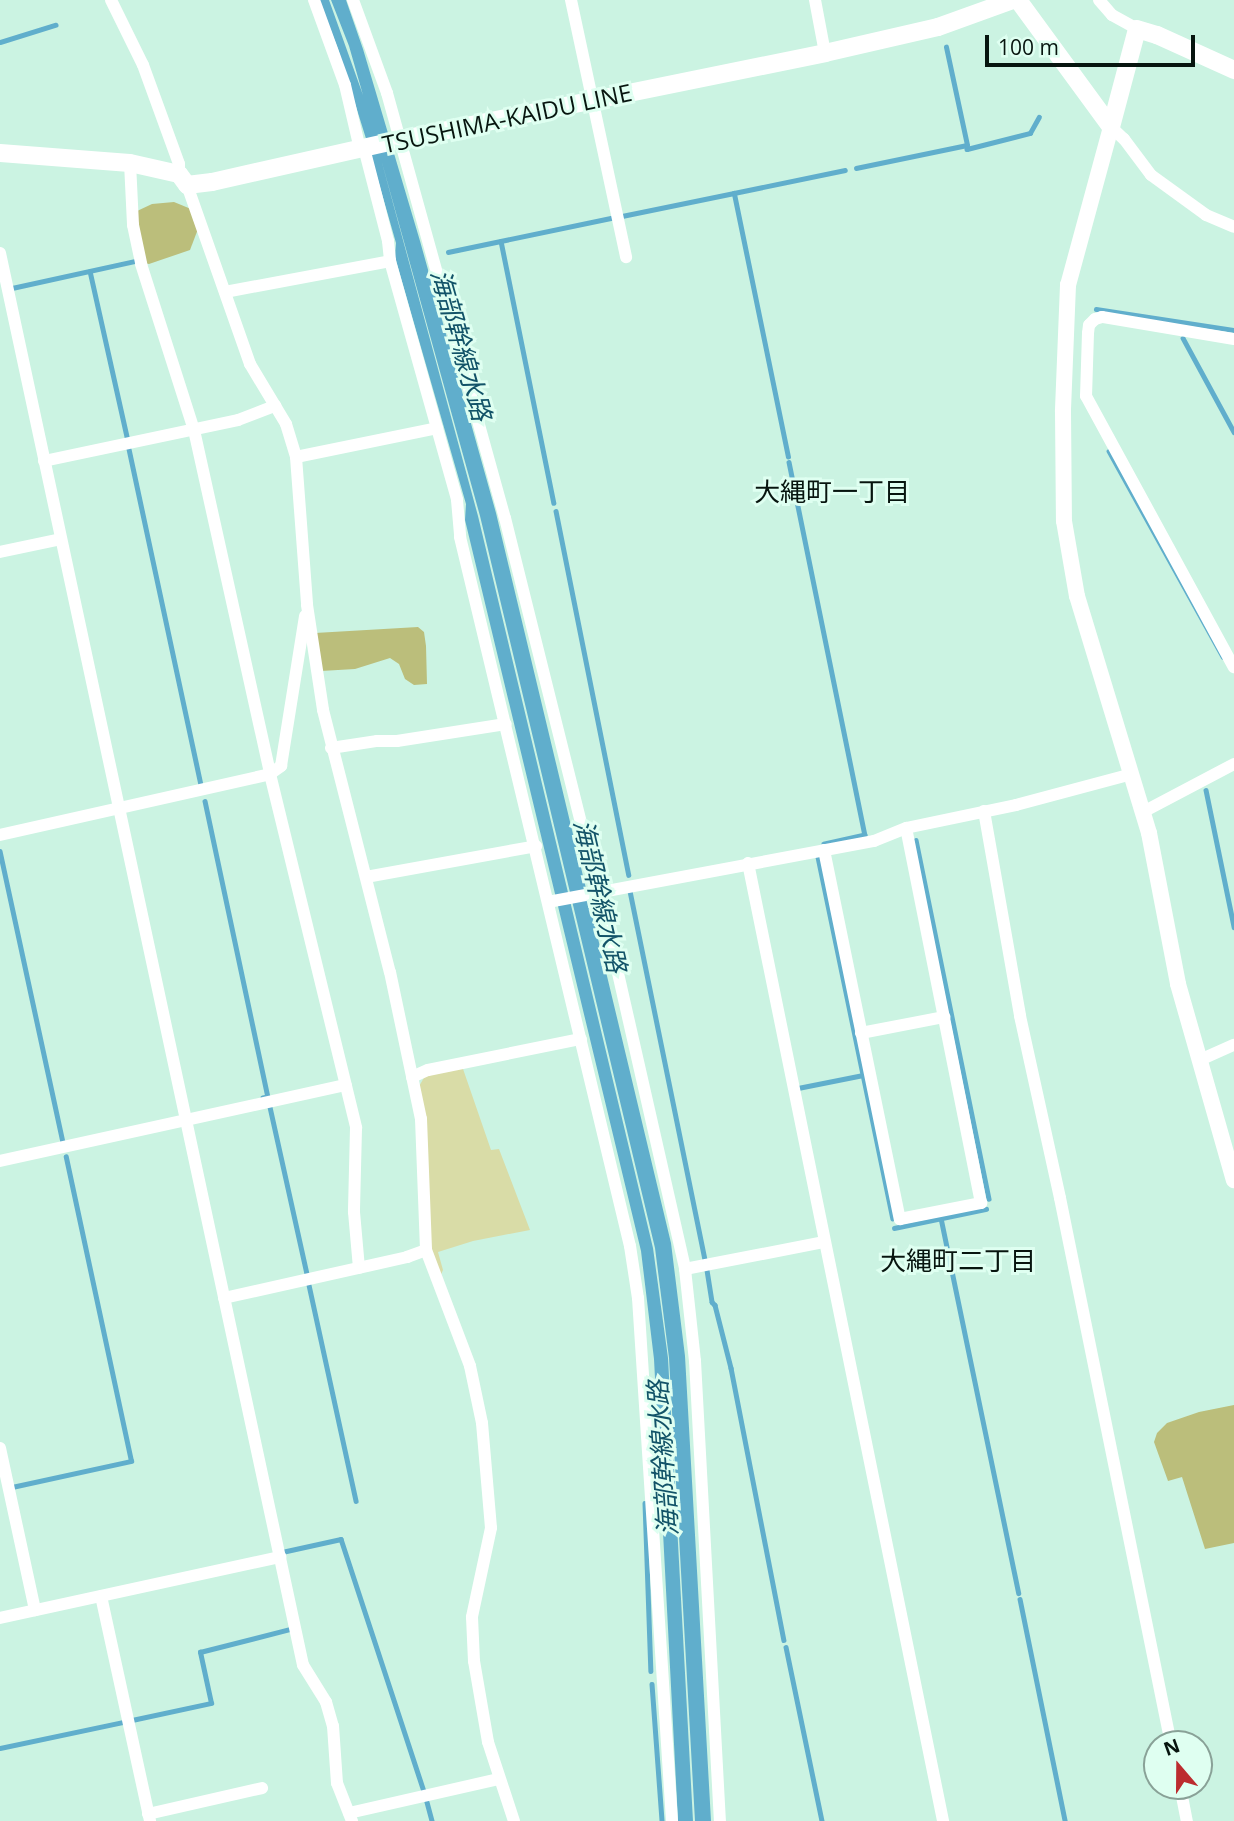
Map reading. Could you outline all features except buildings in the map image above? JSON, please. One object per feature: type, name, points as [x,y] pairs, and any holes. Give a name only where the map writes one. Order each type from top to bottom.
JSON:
[{"type":"main road","name":"TSUSHIMA-KAIDU LINE","points":[[0,153],[130,163],[183,179],[212,182],[395,141],[825,53],[938,27],[1016,0],[1111,127]]},
{"type":"main road","points":[[1111,127],[1137,29],[1157,34],[1234,70]]},
{"type":"street","points":[[111,0],[143,65],[250,363],[286,424],[296,457],[307,605],[331,748],[366,877],[421,1119],[426,1250],[470,1366],[482,1423],[491,1528],[472,1617],[477,1686],[499,1779],[514,1821]]},
{"type":"street","points":[[314,0],[345,85],[388,241],[390,261],[457,500],[460,537],[630,1246],[638,1298],[671,1821]]},
{"type":"street","points":[[353,0],[387,93],[395,141],[452,321],[505,518],[598,891],[685,1269],[695,1361],[720,1821]]},
{"type":"street","points":[[572,0],[626,257]]},
{"type":"street","points":[[815,0],[825,53]]},
{"type":"street","points":[[1099,0],[1112,15],[1137,29]]},
{"type":"street","points":[[1234,227],[1206,215],[1151,175],[1124,139],[1111,127],[1068,285],[1062,490],[1064,521],[1077,596],[1143,813],[1178,984],[1202,1059],[1234,1180]]},
{"type":"street","points":[[130,163],[133,225],[141,264],[194,429],[271,775],[356,1128],[354,1212],[359,1268]]},
{"type":"street","points":[[0,253],[303,1665],[326,1702],[333,1726],[337,1783],[350,1817],[499,1779]]},
{"type":"street","points":[[225,292],[390,261]]},
{"type":"street","points":[[1234,338],[1095,318],[1089,325],[1088,333],[1086,396],[1234,667]]},
{"type":"street","points":[[44,461],[238,420],[275,406]]},
{"type":"street","points":[[296,457],[437,428]]},
{"type":"street","points":[[0,552],[61,539]]},
{"type":"street","points":[[0,835],[271,775],[281,766],[307,605]]},
{"type":"street","points":[[331,748],[506,724]]},
{"type":"street","points":[[1143,813],[1234,764]]},
{"type":"street","points":[[548,902],[874,841],[906,828],[1132,774]]},
{"type":"street","points":[[984,811],[1020,1016],[1060,1198],[1168,1730]]},
{"type":"street","points":[[824,850],[900,1219],[981,1203],[906,828]]},
{"type":"street","points":[[366,877],[536,846]]},
{"type":"street","points":[[748,863],[943,1821]]},
{"type":"street","points":[[862,1033],[943,1017]]},
{"type":"street","points":[[412,1077],[428,1070],[581,1039]]},
{"type":"street","points":[[1202,1059],[1234,1045]]},
{"type":"street","points":[[0,1161],[346,1085]]},
{"type":"street","points":[[685,1269],[824,1242]]},
{"type":"street","points":[[223,1298],[426,1250]]},
{"type":"street","points":[[0,1448],[35,1610]]},
{"type":"street","points":[[0,1618],[280,1557]]},
{"type":"street","points":[[101,1596],[149,1818],[262,1788]]},
{"type":"street","points":[[1183,1800],[1187,1821]]},
{"type":"green space","points":[[174,202],[191,209],[198,229],[190,250],[149,264],[143,263],[135,212],[152,204]]},
{"type":"green space","points":[[418,627],[424,632],[427,684],[414,685],[405,679],[399,664],[390,658],[355,669],[321,671],[315,633]]},
{"type":"green space","points":[[462,1066],[491,1150],[499,1149],[530,1230],[473,1241],[438,1252],[443,1270],[440,1277],[430,1252],[418,1088],[425,1076]]},
{"type":"green space","points":[[1234,1405],[1234,1543],[1205,1549],[1182,1477],[1168,1481],[1154,1442],[1157,1433],[1167,1423],[1199,1412]]},
{"type":"water","name":"海部幹線水路","points":[[319,0],[329,0],[363,95],[349,46],[331,0],[346,0],[420,241],[496,513],[671,1243],[685,1356],[711,1821],[695,1821],[669,1358],[655,1248],[480,516],[381,159],[478,516],[653,1248],[668,1358],[693,1821],[678,1821],[654,1359],[641,1251],[465,520],[466,504],[395,257],[396,243],[368,145],[338,49]]},
{"type":"waterway","points":[[0,42],[55,25]]},
{"type":"waterway","points":[[856,168],[967,145],[946,47]]},
{"type":"waterway","points":[[967,145],[967,149],[1030,133],[1039,117]]},
{"type":"waterway","points":[[788,457],[734,193],[845,170]]},
{"type":"waterway","points":[[622,216],[734,193]]},
{"type":"waterway","points":[[448,252],[611,218]]},
{"type":"waterway","points":[[501,241],[554,503]]},
{"type":"waterway","points":[[12,288],[135,261]]},
{"type":"waterway","points":[[90,271],[128,441]]},
{"type":"waterway","points":[[1096,309],[1234,330]]},
{"type":"waterway","points":[[1183,338],[1234,432]]},
{"type":"waterway","points":[[129,449],[201,784]]},
{"type":"waterway","points":[[1109,451],[1223,657]]},
{"type":"waterway","points":[[789,462],[865,835],[824,844]]},
{"type":"waterway","points":[[556,511],[629,875]]},
{"type":"waterway","points":[[1206,790],[1234,927]]},
{"type":"waterway","points":[[205,801],[268,1097],[263,1098]]},
{"type":"waterway","points":[[916,840],[989,1199]]},
{"type":"waterway","points":[[0,851],[63,1142]]},
{"type":"waterway","points":[[818,857],[893,1218]]},
{"type":"waterway","name":"海部幹線水路","points":[[630,891],[705,1259]]},
{"type":"waterway","points":[[798,1088],[863,1075]]},
{"type":"waterway","points":[[270,1107],[307,1274]]},
{"type":"waterway","points":[[12,1487],[131,1461],[66,1157]]},
{"type":"waterway","points":[[894,1228],[986,1209]]},
{"type":"waterway","points":[[941,1218],[1019,1593]]},
{"type":"waterway","points":[[707,1270],[712,1302],[731,1368],[784,1640]]},
{"type":"waterway","points":[[309,1285],[356,1501]]},
{"type":"waterway","name":"海部幹線水路","points":[[645,1503],[651,1671]]},
{"type":"waterway","points":[[282,1552],[341,1539],[424,1792]]},
{"type":"waterway","points":[[1020,1599],[1065,1821]]},
{"type":"waterway","points":[[132,1720],[211,1703],[200,1652],[290,1629]]},
{"type":"waterway","points":[[786,1647],[822,1821]]},
{"type":"waterway","points":[[652,1684],[662,1821]]},
{"type":"waterway","points":[[0,1748],[123,1722]]},
{"type":"waterway","points":[[427,1802],[432,1821]]},
{"type":"district","name":"大縄町一丁目","points":[[832,492]]},
{"type":"district","name":"大縄町二丁目","points":[[958,1261]]}]
